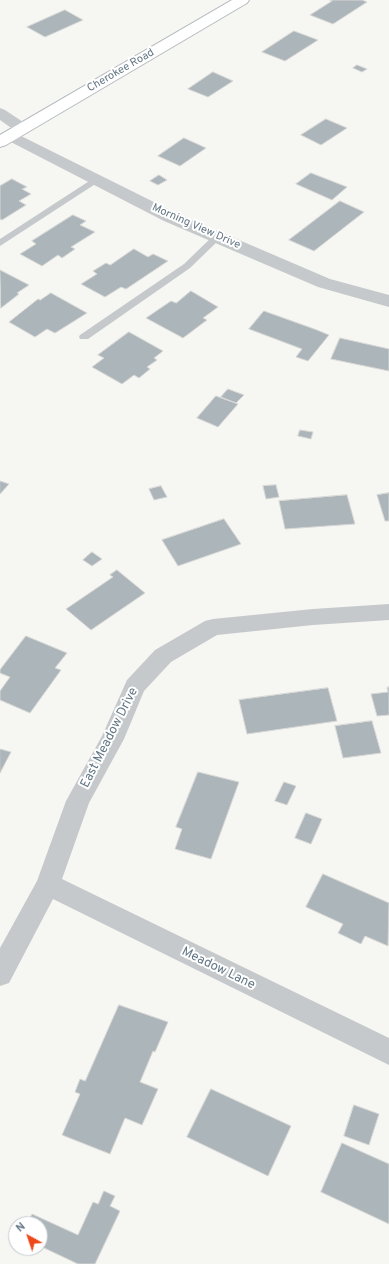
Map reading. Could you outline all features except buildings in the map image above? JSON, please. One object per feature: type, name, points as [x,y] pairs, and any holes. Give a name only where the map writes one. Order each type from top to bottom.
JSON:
[{"type":"main road","name":"Cherokee Road","points":[[11,136],[242,0]]},
{"type":"street","name":"Morning View Drive","points":[[0,113],[11,136],[170,217],[324,283],[389,301]]},
{"type":"street","name":"East Meadow Drive","points":[[0,974],[48,884],[78,801],[112,739],[135,686],[163,656],[213,627],[313,617],[389,612]]},
{"type":"street","name":"Meadow Lane","points":[[48,884],[389,1052]]},
{"type":"lane","points":[[0,243],[97,180]]},
{"type":"lane","points":[[84,337],[187,266],[217,237]]}]
